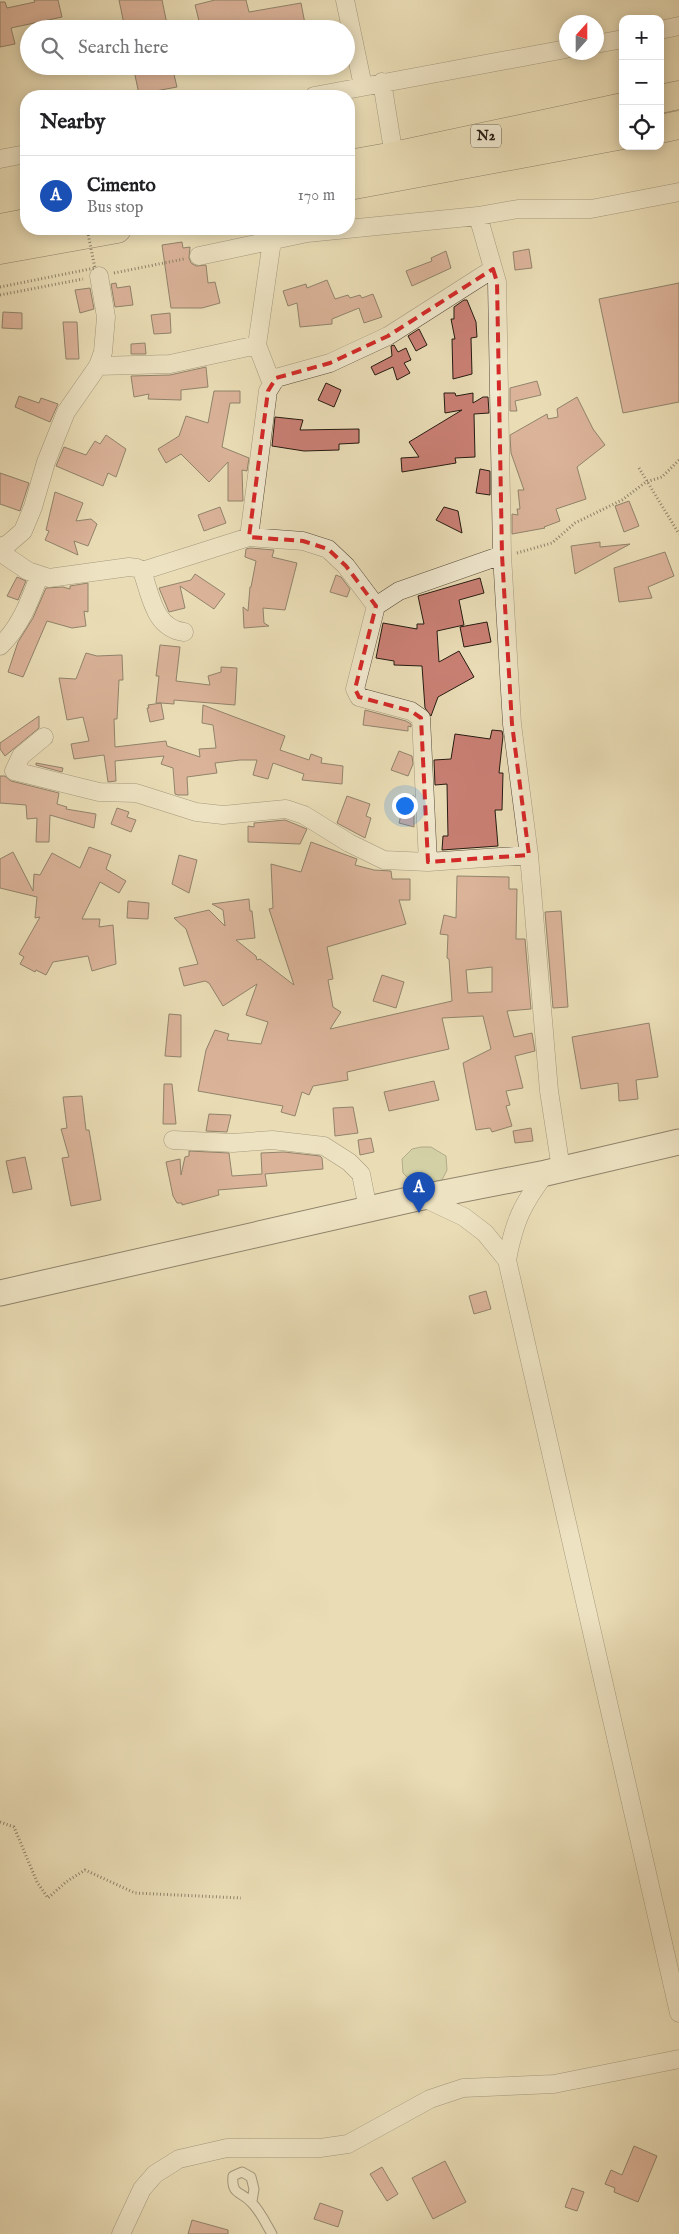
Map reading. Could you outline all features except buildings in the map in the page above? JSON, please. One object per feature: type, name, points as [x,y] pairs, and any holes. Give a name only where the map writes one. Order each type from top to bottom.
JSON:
[{"type":"highway","points":[[664,98],[679,95]]},
{"type":"highway","name":"N2","points":[[355,163],[619,108]]},
{"type":"highway","points":[[664,128],[679,125]]},
{"type":"highway","name":"N2","points":[[355,185],[619,137]]},
{"type":"highway","points":[[0,228],[20,224]]},
{"type":"highway","points":[[0,250],[84,235]]},
{"type":"main road","points":[[0,1292],[368,1209],[554,1171],[679,1142]]},
{"type":"street","points":[[345,0],[349,20]]},
{"type":"street","points":[[664,29],[679,26]]},
{"type":"street","points":[[604,43],[619,40]]},
{"type":"street","points":[[355,48],[363,86]]},
{"type":"street","points":[[343,90],[559,50]]},
{"type":"street","points":[[382,82],[394,156]]},
{"type":"street","points":[[0,159],[20,155]]},
{"type":"street","points":[[355,228],[478,216],[518,209],[591,209],[679,192]]},
{"type":"street","points":[[478,216],[497,282],[502,556],[512,724],[529,855],[554,1171],[531,1192],[521,1210],[513,1229],[507,1260],[679,2013]]},
{"type":"street","points":[[199,256],[299,235]]},
{"type":"street","points":[[272,242],[257,345],[272,384]]},
{"type":"street","points":[[249,537],[268,391],[276,378],[330,363],[388,336],[494,269]]},
{"type":"street","points":[[0,547],[8,544],[22,531],[33,507],[46,462],[66,412],[98,366],[103,352],[106,317],[99,276]]},
{"type":"street","points":[[98,366],[170,364],[257,345]]},
{"type":"street","points":[[142,571],[249,537],[303,541],[328,549],[346,566],[376,606]]},
{"type":"street","points":[[0,552],[39,576],[49,578],[129,567],[137,568],[142,571],[160,619],[167,627],[184,632]]},
{"type":"street","points":[[428,862],[421,718],[411,711],[359,698],[355,689],[376,606],[399,591],[502,556]]},
{"type":"street","points":[[0,646],[24,613],[39,576]]},
{"type":"street","points":[[44,738],[21,756],[14,771],[99,792],[136,793],[196,812],[223,815],[286,809],[304,815],[349,843],[384,860],[428,862],[529,855]]},
{"type":"street","points":[[174,1140],[233,1143],[272,1140],[324,1146],[349,1162],[361,1174],[368,1209]]},
{"type":"street","points":[[424,1198],[464,1217],[485,1233],[507,1260]]},
{"type":"street","points":[[121,2234],[142,2189],[155,2174],[179,2159],[227,2148],[320,2148],[348,2144],[430,2099],[463,2088],[554,2084],[679,2059]]},
{"type":"lane","points":[[252,2202],[272,2234]]},
{"type":"path","points":[[0,287],[95,268],[88,235]]},
{"type":"path","points":[[502,556],[552,543],[575,523],[622,500],[646,482],[662,478],[679,460]]},
{"type":"path","points":[[640,468],[646,482],[679,534]]},
{"type":"path","points":[[0,1822],[14,1827],[37,1882],[48,1898],[66,1882],[85,1870],[135,1893],[242,1898]]},
{"type":"highlighted area","points":[[493,269],[497,282],[502,555],[512,724],[529,855],[428,862],[421,718],[411,711],[359,697],[355,689],[376,606],[346,566],[328,549],[303,541],[249,537],[268,391],[276,378],[330,363],[388,336]]},
{"type":"green space","points":[[431,1147],[446,1156],[447,1170],[442,1180],[415,1185],[403,1173],[402,1159],[412,1149]]},
{"type":"place","name":"Cimento","points":[[419,1213]]}]
